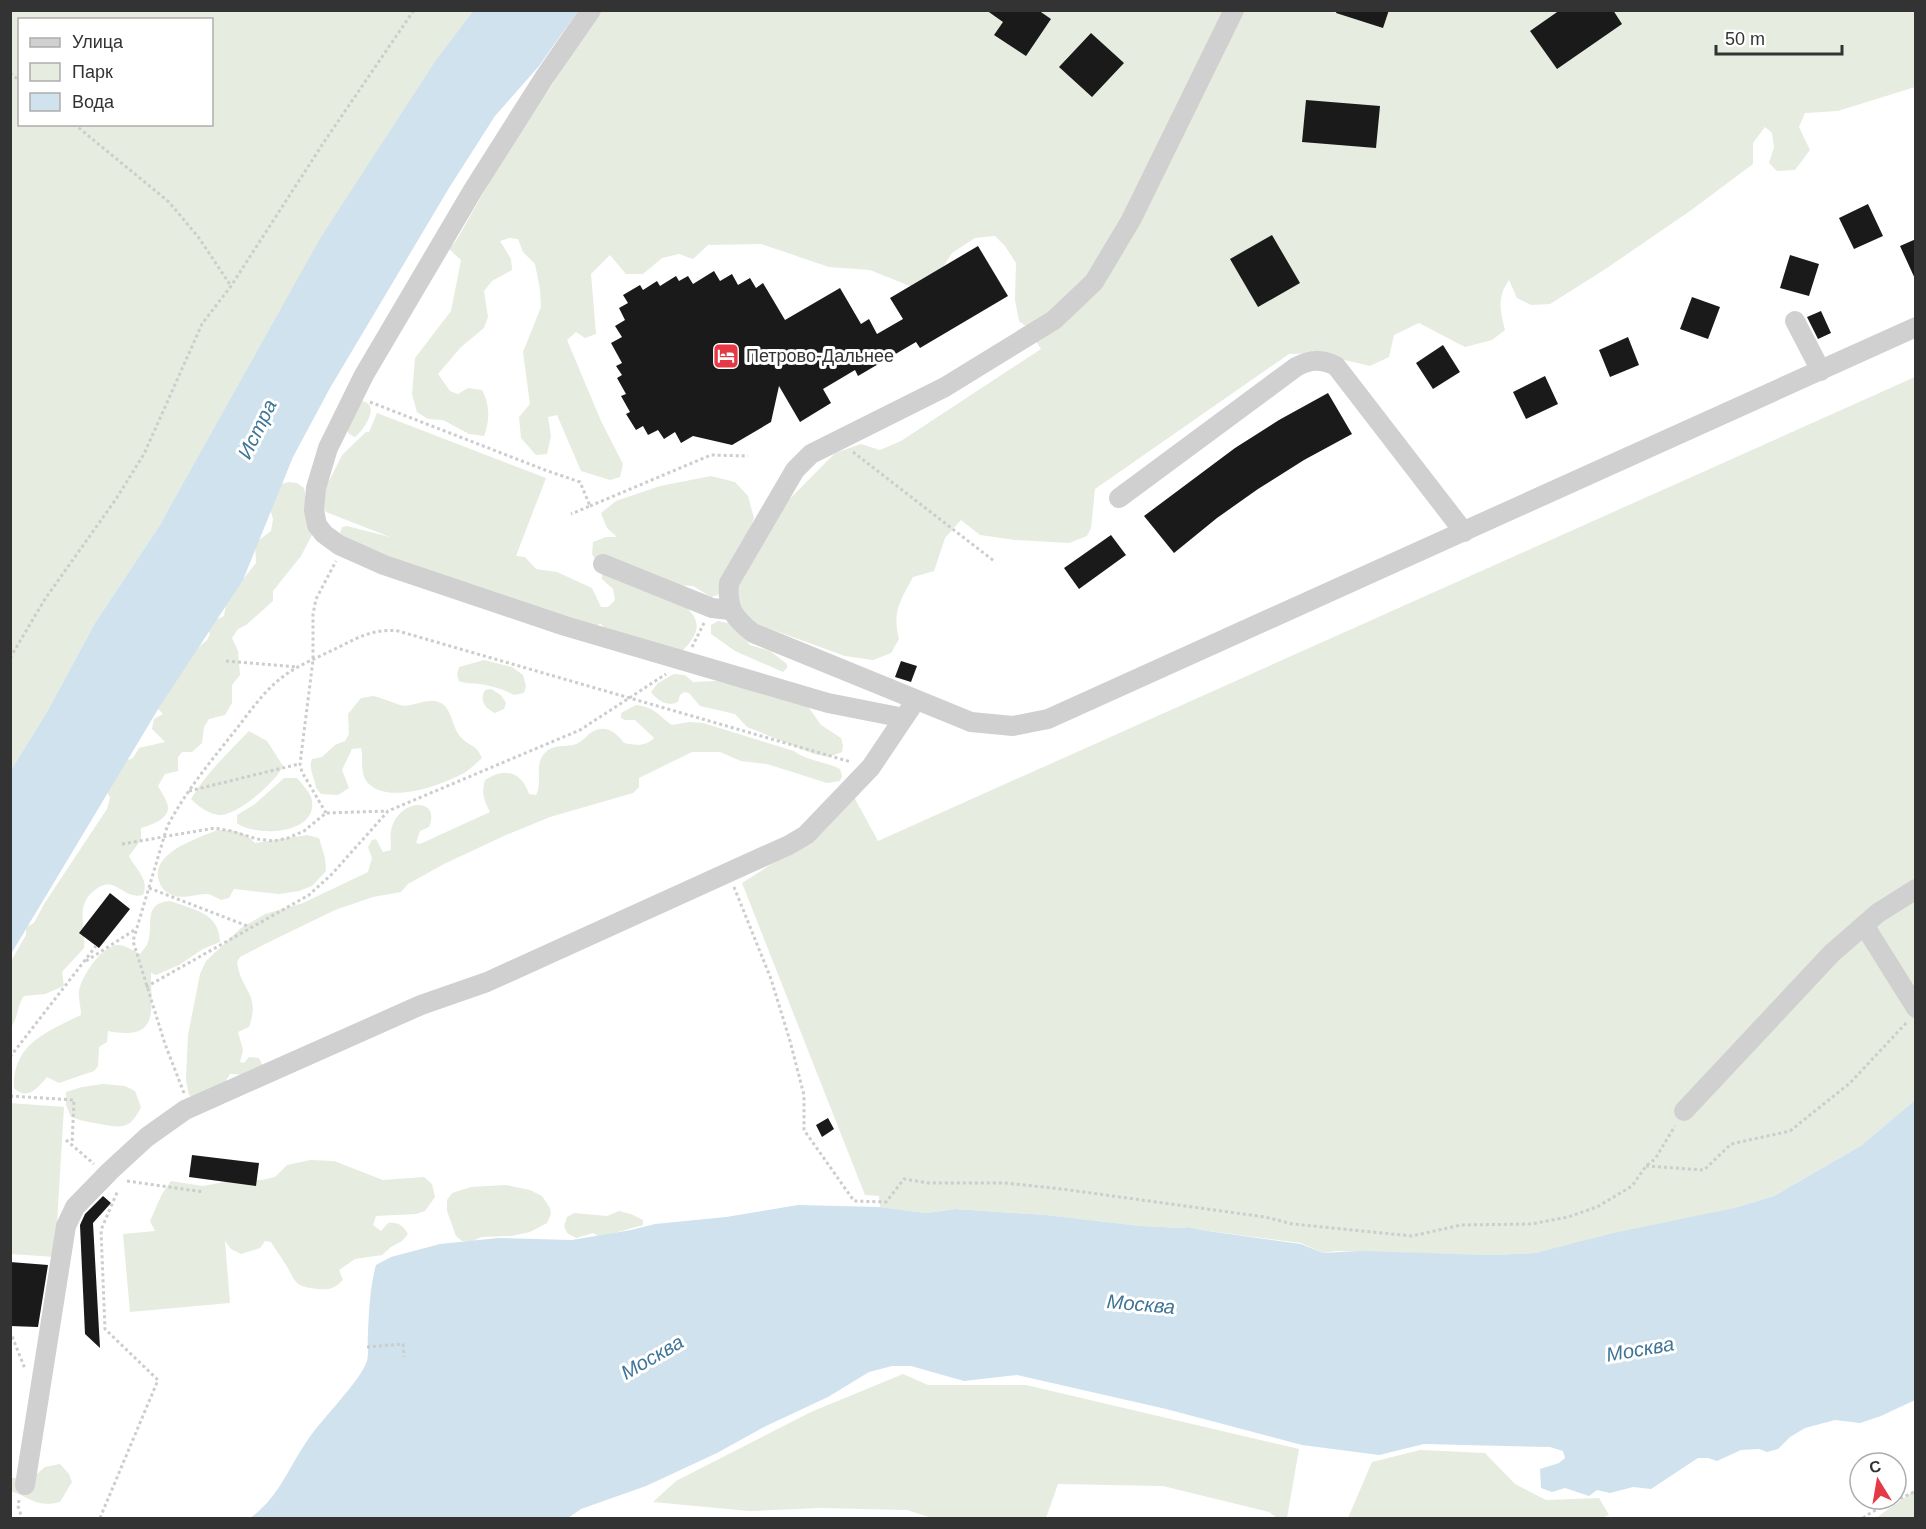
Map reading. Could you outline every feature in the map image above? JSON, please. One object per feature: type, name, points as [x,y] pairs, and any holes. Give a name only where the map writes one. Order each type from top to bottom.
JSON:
[{"type":"street","points":[[591,10],[544,78],[474,190],[364,375],[328,448],[316,488],[314,510],[317,525],[324,534],[339,545],[384,565],[565,626],[828,703],[904,718]]},
{"type":"street","points":[[721,609],[728,599],[729,583],[795,470],[811,454],[945,387],[1054,320],[1094,282],[1131,220],[1234,10]]},
{"type":"street","points":[[1795,321],[1821,371]]},
{"type":"street","points":[[603,564],[721,609],[753,633],[971,722],[1013,726],[1048,719],[1916,327]]},
{"type":"street","points":[[1119,498],[1296,367],[1309,360],[1324,360],[1336,366],[1464,532]]},
{"type":"street","points":[[26,1479],[66,1226],[75,1207],[116,1181],[147,1137],[190,1108],[422,1005],[487,982],[789,845],[806,835],[871,767],[916,700]]},
{"type":"street","points":[[1684,1111],[1832,953],[1878,913],[1916,889]]},
{"type":"street","points":[[1864,925],[1916,1008]]},
{"type":"path","points":[[10,658],[45,599],[116,499],[144,454],[202,324],[231,286],[324,142],[414,10]]},
{"type":"path","points":[[76,126],[169,202],[199,238],[231,286]]},
{"type":"path","points":[[354,396],[580,482],[590,506]]},
{"type":"path","points":[[839,438],[846,447],[994,561]]},
{"type":"path","points":[[571,514],[711,455],[748,456]]},
{"type":"path","points":[[326,813],[302,772],[300,764],[313,660],[313,614],[316,599],[332,566],[349,550]]},
{"type":"path","points":[[122,844],[215,828],[274,841],[304,831],[326,813],[388,811],[580,730],[684,662],[721,609]]},
{"type":"path","points":[[190,1108],[165,1044],[132,941],[164,836],[175,811],[195,779],[258,702],[272,686],[298,667],[364,635],[387,630],[413,635],[628,699],[871,767]]},
{"type":"path","points":[[226,661],[298,667]]},
{"type":"path","points":[[187,792],[300,764]]},
{"type":"path","points":[[146,987],[309,895],[333,873],[388,811]]},
{"type":"path","points":[[728,872],[771,979],[804,1095],[804,1130],[854,1201],[886,1202],[904,1179],[929,1183],[1005,1183],[1265,1217],[1293,1224],[1412,1236],[1461,1225],[1531,1224],[1568,1217],[1597,1207],[1632,1186],[1654,1159],[1684,1111]]},
{"type":"path","points":[[148,888],[250,927]]},
{"type":"path","points":[[82,964],[136,928]]},
{"type":"path","points":[[10,1057],[96,946]]},
{"type":"path","points":[[1646,1166],[1704,1170],[1731,1144],[1790,1131],[1850,1083],[1916,1014]]},
{"type":"path","points":[[10,1096],[74,1100],[72,1145]]},
{"type":"path","points":[[66,1140],[116,1181],[204,1192]]},
{"type":"path","points":[[100,1518],[158,1380],[105,1329],[101,1230],[116,1181]]},
{"type":"path","points":[[367,1347],[402,1344],[404,1357]]},
{"type":"path","points":[[1863,1518],[1916,1491]]},
{"type":"green space","points":[[11,11],[473,11],[438,57],[160,525],[95,623],[47,712],[11,770]]},
{"type":"green space","points":[[601,11],[1915,11],[1915,87],[1838,111],[1805,113],[1799,127],[1810,150],[1795,170],[1777,171],[1769,163],[1774,147],[1772,133],[1765,127],[1753,143],[1753,164],[1690,211],[1550,304],[1531,305],[1517,298],[1509,280],[1501,298],[1505,330],[1492,340],[1465,347],[1419,323],[1394,335],[1389,357],[1370,366],[1315,353],[1289,354],[1095,489],[1091,528],[1087,536],[1069,543],[1015,540],[980,535],[961,520],[945,538],[934,571],[913,577],[904,593],[898,607],[896,621],[899,639],[891,653],[873,660],[845,656],[759,625],[734,603],[735,583],[771,518],[835,453],[861,444],[880,450],[901,441],[1041,349],[1026,326],[1019,321],[1015,300],[1016,263],[995,236],[975,238],[952,253],[936,278],[920,290],[870,270],[829,267],[761,244],[708,245],[693,259],[679,254],[662,258],[643,274],[626,274],[610,255],[591,274],[596,334],[585,338],[576,332],[567,340],[601,421],[623,464],[620,477],[610,480],[581,471],[557,415],[548,417],[551,436],[547,454],[536,455],[521,438],[519,417],[530,404],[523,352],[541,307],[540,289],[535,264],[523,252],[518,239],[509,238],[500,241],[511,259],[512,270],[492,281],[484,291],[488,317],[484,328],[461,347],[438,374],[450,391],[458,394],[468,388],[482,390],[487,401],[488,413],[484,436],[469,434],[443,420],[428,419],[417,412],[412,394],[415,358],[451,311],[461,260],[449,249],[456,241],[502,160]]},
{"type":"green space","points":[[1915,377],[1915,1100],[1862,1145],[1774,1196],[1734,1208],[1535,1253],[1492,1255],[1336,1251],[1323,1253],[1301,1243],[1189,1227],[1141,1226],[1046,1215],[956,1209],[926,1213],[880,1207],[879,1196],[865,1195],[742,883],[816,836],[854,797],[878,841]]},
{"type":"green space","points":[[361,401],[370,406],[371,411],[363,429],[355,437],[349,434],[345,427]]},
{"type":"green space","points":[[377,413],[546,478],[516,556],[525,557],[536,569],[557,572],[592,588],[601,607],[608,607],[615,600],[613,589],[602,579],[602,570],[592,554],[593,542],[606,537],[617,537],[607,528],[601,513],[616,501],[660,486],[711,476],[735,482],[748,496],[754,518],[737,563],[718,595],[711,597],[693,586],[674,585],[644,570],[638,571],[682,604],[694,616],[696,629],[694,636],[680,653],[607,632],[601,624],[589,627],[454,584],[345,539],[340,533],[342,527],[347,526],[390,537],[326,512],[319,504],[320,488],[330,479],[342,455],[366,432],[369,432]]},
{"type":"green space","points":[[297,483],[304,488],[313,533],[301,556],[273,591],[273,601],[246,625],[238,629],[232,638],[238,651],[240,675],[232,685],[232,703],[225,715],[209,719],[204,727],[202,743],[192,752],[182,752],[178,757],[178,771],[165,774],[158,786],[167,803],[167,813],[160,820],[141,828],[141,840],[129,856],[145,884],[143,895],[130,894],[109,884],[99,887],[91,894],[86,900],[82,915],[84,948],[62,972],[64,986],[45,994],[24,996],[11,1027],[11,961],[26,935],[26,927],[34,923],[44,904],[107,809],[110,798],[106,789],[118,764],[133,758],[139,748],[165,742],[152,729],[154,719],[163,714],[154,705],[193,652],[207,640],[210,634],[207,627],[211,622],[224,616],[227,599],[256,563],[255,543],[271,531],[273,519],[269,505],[281,484]]},
{"type":"green space","points":[[718,621],[732,624],[750,645],[770,651],[787,664],[787,668],[783,672],[735,651],[711,634],[711,625]]},
{"type":"green space","points":[[484,660],[512,667],[523,675],[526,686],[524,693],[514,695],[493,687],[459,681],[457,675],[459,667]]},
{"type":"green space","points":[[674,674],[685,675],[693,682],[717,681],[805,702],[821,725],[841,738],[842,752],[829,757],[814,754],[747,727],[735,714],[700,706],[689,693],[684,692],[680,695],[678,702],[670,704],[663,702],[651,692],[658,683]]},
{"type":"green space","points":[[491,689],[501,695],[506,703],[504,709],[495,713],[488,709],[483,701],[485,690]]},
{"type":"green space","points":[[373,696],[405,706],[428,701],[440,702],[447,709],[459,735],[477,750],[482,758],[467,771],[443,783],[401,793],[377,789],[368,783],[363,771],[361,748],[352,749],[342,770],[349,788],[338,795],[321,794],[316,788],[312,774],[312,759],[322,757],[335,745],[345,741],[349,734],[348,714],[361,698]]},
{"type":"green space","points":[[636,705],[653,710],[672,725],[689,722],[703,723],[794,751],[804,757],[840,769],[842,776],[840,781],[827,783],[767,764],[741,761],[720,752],[692,752],[639,778],[639,787],[633,793],[550,817],[506,835],[444,864],[408,884],[401,892],[373,897],[335,910],[263,945],[240,957],[237,962],[253,1007],[249,1027],[238,1032],[243,1050],[240,1062],[244,1063],[249,1057],[259,1058],[263,1067],[246,1075],[230,1074],[222,1087],[201,1101],[189,1095],[186,1080],[188,1035],[200,974],[206,961],[241,928],[265,914],[303,903],[368,872],[372,858],[368,847],[372,840],[376,839],[383,852],[391,850],[391,831],[395,820],[410,807],[425,806],[430,810],[429,827],[420,831],[416,843],[420,844],[490,812],[483,793],[485,780],[499,773],[517,776],[526,786],[529,794],[536,795],[541,758],[552,748],[574,745],[600,729],[613,732],[624,743],[640,745],[651,741],[654,738],[635,720],[621,718],[621,713]]},
{"type":"green space","points":[[249,731],[267,741],[283,766],[265,789],[246,804],[228,814],[216,815],[208,812],[191,799],[210,772]]},
{"type":"green space","points":[[284,778],[297,778],[310,794],[312,809],[307,819],[285,830],[272,831],[246,828],[237,823],[237,815],[255,804]]},
{"type":"green space","points":[[217,830],[238,832],[255,843],[307,835],[319,838],[326,871],[312,886],[279,894],[234,889],[229,898],[221,900],[208,894],[184,897],[169,894],[159,881],[158,871],[161,862],[188,842]]},
{"type":"green space","points":[[170,901],[196,910],[210,918],[219,932],[220,942],[203,949],[179,965],[156,975],[151,973],[152,1000],[149,1020],[137,1032],[108,1031],[107,1042],[99,1047],[98,1066],[94,1071],[59,1083],[47,1077],[36,1089],[28,1093],[19,1092],[14,1088],[19,1060],[34,1041],[81,1015],[79,991],[93,963],[112,946],[126,947],[140,954],[150,935],[152,910],[161,903]]},
{"type":"green space","points":[[103,1084],[125,1086],[135,1091],[141,1107],[129,1124],[114,1126],[71,1117],[66,1105],[66,1092]]},
{"type":"green space","points":[[10,1103],[64,1107],[55,1257],[11,1254]]},
{"type":"green space","points":[[310,1160],[334,1161],[383,1180],[424,1177],[432,1184],[435,1197],[425,1211],[416,1214],[376,1216],[373,1225],[381,1231],[388,1223],[395,1223],[402,1226],[408,1234],[382,1255],[355,1259],[339,1270],[343,1280],[332,1288],[309,1288],[296,1282],[271,1242],[265,1241],[260,1248],[241,1254],[231,1249],[225,1241],[230,1303],[130,1312],[123,1234],[155,1231],[150,1221],[162,1194],[171,1181],[203,1186],[240,1179],[262,1180],[275,1177],[287,1165]]},
{"type":"green space","points":[[506,1185],[530,1190],[542,1196],[550,1208],[551,1214],[547,1223],[530,1232],[511,1236],[481,1237],[473,1241],[462,1241],[456,1236],[447,1211],[447,1200],[452,1193],[471,1187]]},
{"type":"green space","points":[[619,1211],[643,1220],[643,1225],[601,1238],[593,1233],[576,1238],[567,1233],[564,1226],[567,1217],[574,1213],[607,1216]]},
{"type":"green space","points":[[903,1374],[928,1385],[1026,1385],[1299,1449],[1287,1518],[1277,1518],[1269,1512],[1163,1486],[1058,1484],[1046,1518],[932,1518],[907,1510],[821,1508],[749,1511],[653,1502],[676,1481],[811,1412]]},
{"type":"green space","points":[[1420,1450],[1485,1453],[1515,1484],[1546,1500],[1599,1498],[1609,1515],[1601,1518],[1348,1518],[1372,1462]]},
{"type":"green space","points":[[60,1464],[69,1474],[72,1482],[60,1502],[40,1503],[11,1491],[10,1478],[32,1478],[45,1467]]},
{"type":"green space","points":[[1915,1490],[1915,1518],[1876,1518],[1886,1511],[1908,1511],[1908,1495]]},
{"type":"water","name":"Истра","points":[[473,11],[578,11],[539,66],[495,116],[449,188],[330,388],[293,457],[243,580],[160,706],[11,954],[11,770],[47,712],[95,623],[160,525],[321,237],[438,57]]},
{"type":"water","name":"Москва","points":[[1915,1100],[1915,1400],[1860,1423],[1835,1420],[1805,1428],[1790,1437],[1778,1449],[1767,1452],[1759,1449],[1741,1450],[1717,1461],[1698,1458],[1651,1489],[1633,1487],[1610,1493],[1597,1490],[1589,1496],[1565,1488],[1552,1492],[1541,1488],[1540,1469],[1559,1463],[1565,1458],[1563,1451],[1550,1447],[1424,1444],[1379,1455],[1302,1445],[1166,1409],[1017,1375],[964,1381],[911,1366],[892,1366],[869,1372],[828,1397],[766,1426],[717,1453],[646,1486],[581,1509],[568,1518],[250,1518],[269,1501],[309,1438],[349,1389],[367,1361],[370,1299],[376,1265],[391,1257],[440,1244],[498,1238],[572,1240],[655,1224],[726,1217],[798,1205],[880,1207],[926,1213],[956,1209],[1046,1215],[1141,1226],[1189,1227],[1301,1244],[1323,1253],[1360,1251],[1492,1255],[1535,1253],[1614,1233],[1734,1208],[1774,1196],[1862,1145]]},
{"type":"building","points":[[986,10],[1038,10],[1051,19],[1026,56],[994,35],[1003,22]]},
{"type":"building","points":[[1337,10],[1389,10],[1383,28],[1336,13]]},
{"type":"building","points":[[1560,10],[1613,10],[1622,24],[1557,69],[1530,31]]},
{"type":"building","points":[[1091,33],[1124,63],[1092,97],[1059,67]]},
{"type":"building","points":[[1306,100],[1380,106],[1376,148],[1302,142]]},
{"type":"building","points":[[1868,204],[1883,236],[1854,249],[1839,218]]},
{"type":"building","points":[[1272,235],[1300,283],[1258,307],[1230,259]]},
{"type":"building","points":[[1916,239],[1916,281],[1900,246]]},
{"type":"building","points":[[978,246],[1008,296],[920,348],[916,342],[858,376],[855,370],[823,389],[831,403],[800,422],[779,386],[771,422],[732,445],[693,436],[681,443],[675,432],[664,439],[658,430],[648,435],[643,426],[636,430],[626,414],[630,412],[621,396],[626,394],[617,378],[622,375],[616,366],[622,363],[611,343],[622,337],[615,326],[625,320],[619,308],[628,303],[623,295],[640,285],[643,290],[657,281],[660,286],[676,276],[679,281],[688,276],[693,284],[714,271],[720,281],[732,274],[738,285],[750,278],[756,288],[763,283],[785,320],[840,288],[861,324],[869,319],[877,334],[903,319],[890,298]]},
{"type":"building","points":[[1790,255],[1819,264],[1809,296],[1780,288]]},
{"type":"building","points":[[1692,297],[1720,307],[1708,339],[1680,329]]},
{"type":"building","points":[[1821,311],[1831,333],[1818,339],[1807,317]]},
{"type":"building","points":[[1628,337],[1639,365],[1610,377],[1599,350]]},
{"type":"building","points":[[1443,345],[1460,372],[1433,389],[1416,363]]},
{"type":"building","points":[[1545,376],[1558,404],[1526,419],[1513,392]]},
{"type":"building","points":[[1328,393],[1352,434],[1258,489],[1174,553],[1144,516],[1235,448]]},
{"type":"building","points":[[1111,535],[1126,555],[1079,589],[1064,568]]},
{"type":"building","points":[[901,661],[917,666],[911,682],[895,677]]},
{"type":"building","points":[[110,893],[130,909],[99,948],[79,933]]},
{"type":"building","points":[[828,1118],[834,1129],[822,1137],[816,1125]]},
{"type":"building","points":[[192,1155],[259,1163],[256,1186],[189,1177]]},
{"type":"building","points":[[103,1196],[111,1203],[93,1223],[100,1348],[85,1334],[80,1225],[85,1214]]},
{"type":"building","points":[[10,1262],[48,1265],[38,1327],[10,1326]]},
{"type":"place","name":"Петрово-Дальнее","points":[[726,356]]}]
